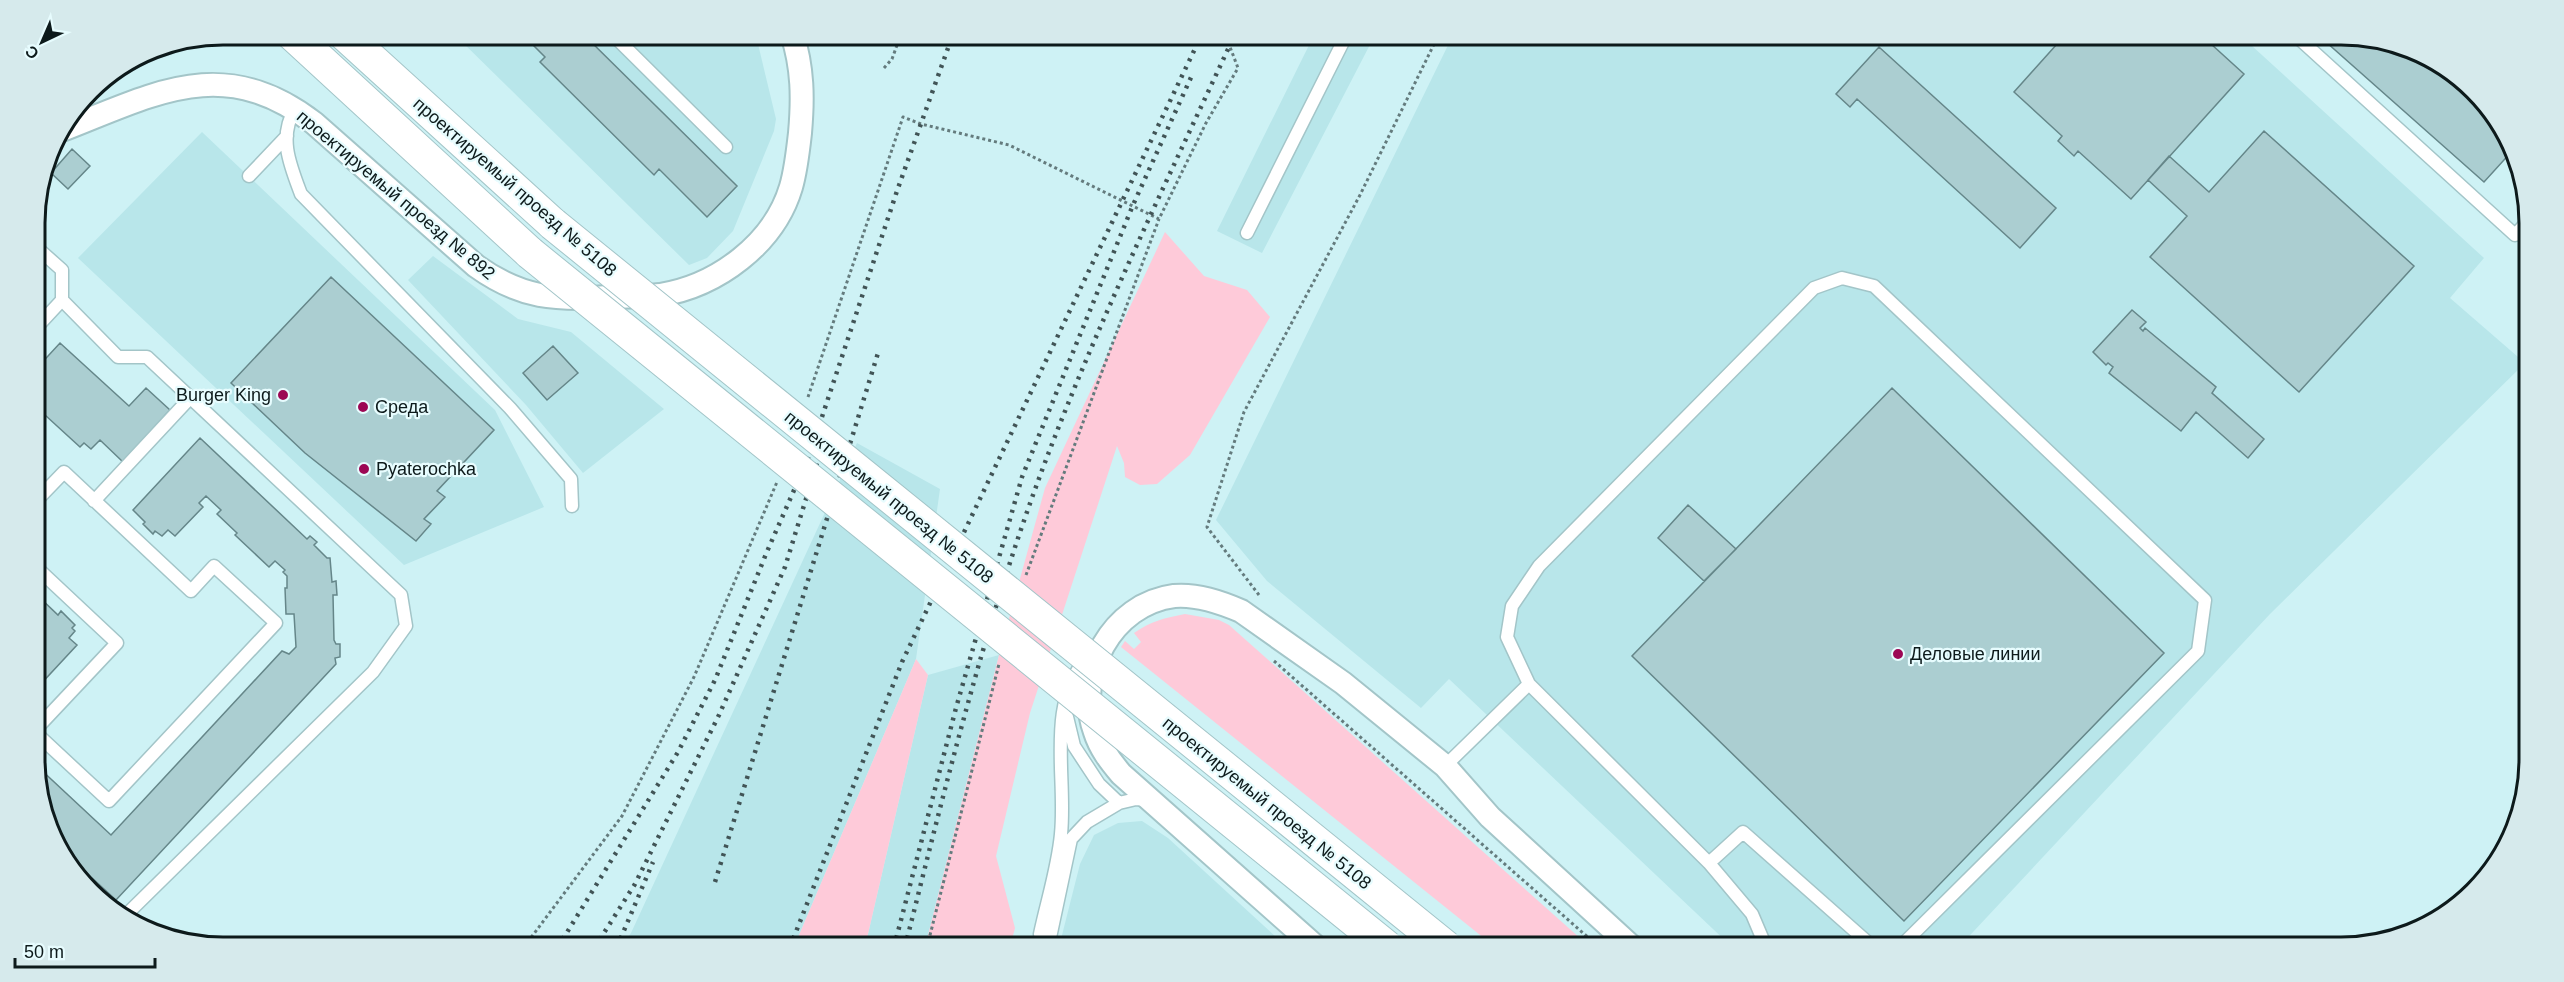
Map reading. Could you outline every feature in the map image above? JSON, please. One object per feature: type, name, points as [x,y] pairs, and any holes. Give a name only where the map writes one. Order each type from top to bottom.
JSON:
[{"type":"main road","name":"проектируемый проезд № 5108","points":[[304,45],[530,253],[1375,937]]},
{"type":"main road","name":"проектируемый проезд № 5108","points":[[356,45],[553,224],[1434,937]]},
{"type":"street","name":"проектируемый проезд № 892","points":[[74,125],[157,93],[204,84],[249,88],[295,109],[314,123],[493,279],[542,297],[568,299],[660,295],[709,279],[727,269],[760,241],[776,219],[790,189],[800,128],[801,71],[795,45]]},
{"type":"street","points":[[1305,937],[1121,774],[1109,759],[1095,732],[1090,714],[1091,680],[1095,663],[1110,634],[1138,609],[1165,599],[1192,596],[1225,604],[1241,611],[1343,683],[1444,766],[1490,817],[1621,937]]},
{"type":"lane","points":[[623,45],[726,147]]},
{"type":"lane","points":[[1247,234],[1342,45]]},
{"type":"lane","points":[[2306,45],[2515,234],[2519,230]]},
{"type":"lane","points":[[295,109],[287,123],[288,161],[301,194],[510,408],[571,480],[572,506]]},
{"type":"lane","points":[[249,176],[287,136]]},
{"type":"lane","points":[[45,255],[62,270],[62,300],[45,318]]},
{"type":"lane","points":[[1762,937],[1752,914],[1709,862],[1529,684],[1507,637],[1512,606],[1539,566],[1814,288],[1842,279],[1874,286],[2205,600],[2198,651],[1910,937]]},
{"type":"lane","points":[[62,300],[118,357],[147,357],[401,595],[406,626],[373,672],[130,911]]},
{"type":"lane","points":[[94,501],[190,398]]},
{"type":"lane","points":[[45,492],[64,472],[191,591],[214,566],[276,623],[109,801],[45,742]]},
{"type":"lane","points":[[45,576],[117,643],[45,720]]},
{"type":"lane","points":[[1041,937],[1061,835],[1060,759],[1063,704],[1082,663],[1110,634]]},
{"type":"lane","points":[[1444,766],[1529,684]]},
{"type":"lane","points":[[1063,704],[1074,746],[1099,784],[1119,803]]},
{"type":"lane","points":[[1050,937],[1071,839],[1087,822],[1119,803],[1136,799],[1149,800]]},
{"type":"lane","points":[[1709,862],[1743,832],[1862,937]]},
{"type":"path","points":[[884,68],[891,59],[897,45]]},
{"type":"path","points":[[808,398],[903,117],[921,124],[1009,145],[1159,219],[1206,123],[1238,68],[1230,47],[1232,45]]},
{"type":"path","points":[[1259,594],[1207,527],[1244,412],[1360,195],[1435,45]]},
{"type":"path","points":[[531,937],[622,816],[694,677],[781,473]]},
{"type":"path","points":[[1271,659],[1588,937]]},
{"type":"shaded area","points":[[465,45],[758,45],[776,119],[774,131],[733,231],[707,258],[689,265]]},
{"type":"shaded area","points":[[1309,45],[1370,45],[1262,253],[1217,231]]},
{"type":"shaded area","points":[[1448,45],[2251,45],[2484,258],[2450,298],[2519,358],[2519,369],[2270,614],[1968,937],[1721,937],[1449,679],[1421,708],[1267,581],[1216,520]]},
{"type":"shaded area","points":[[202,132],[495,410],[544,507],[404,565],[78,258]]},
{"type":"shaded area","points":[[1165,232],[1204,276],[1247,290],[1270,317],[1190,455],[1157,484],[1140,485],[1125,477],[1124,463],[1117,446],[1030,713],[996,856],[1015,928],[1013,937],[928,937],[999,655],[1045,488]]},
{"type":"shaded area","points":[[433,256],[518,319],[571,332],[664,409],[583,473],[526,405],[408,280]]},
{"type":"shaded area","points":[[857,443],[940,489],[916,659],[798,937],[628,937]]},
{"type":"shaded area","points":[[1185,614],[1219,620],[1229,625],[1579,937],[1483,937],[1121,647],[1125,641],[1134,649],[1141,642],[1134,633],[1158,620]]},
{"type":"shaded area","points":[[999,655],[928,937],[867,937],[928,675]]},
{"type":"shaded area","points":[[916,659],[928,675],[867,937],[798,937]]},
{"type":"shaded area","points":[[1142,821],[1168,838],[1276,937],[1062,937],[1080,864],[1094,835],[1118,823]]},
{"type":"building","points":[[533,45],[594,45],[737,186],[707,217],[659,169],[654,175],[540,62],[545,57]]},
{"type":"building","points":[[2056,45],[2212,45],[2244,74],[2131,199],[2078,151],[2074,156],[2058,141],[2062,136],[2014,92]]},
{"type":"building","points":[[2329,45],[2375,48],[2398,54],[2420,63],[2458,89],[2489,124],[2506,158],[2484,182]]},
{"type":"building","points":[[1879,47],[2056,208],[2020,248],[1857,99],[1850,107],[1836,94]]},
{"type":"building","points":[[2264,131],[2414,266],[2299,392],[2150,257],[2187,216],[2148,180],[2169,156],[2209,192]]},
{"type":"building","points":[[72,149],[90,166],[68,189],[52,174]]},
{"type":"building","name":"Среда","points":[[331,277],[494,430],[437,491],[445,497],[424,519],[431,524],[416,541],[305,453],[231,383]]},
{"type":"building","points":[[2132,310],[2146,322],[2140,328],[2143,331],[2145,328],[2216,387],[2212,393],[2264,439],[2248,458],[2196,412],[2181,431],[2109,373],[2113,367],[2108,363],[2106,365],[2093,352]]},
{"type":"building","points":[[60,343],[129,406],[146,388],[170,410],[123,462],[100,440],[91,449],[84,443],[80,447],[45,415],[45,359]]},
{"type":"building","points":[[553,346],[578,373],[547,400],[523,373]]},
{"type":"building","name":"Деловые линии","points":[[1892,388],[2164,653],[1904,921],[1632,656]]},
{"type":"building","points":[[200,438],[307,539],[310,536],[317,542],[314,545],[327,558],[330,558],[332,582],[336,581],[337,595],[333,595],[334,640],[336,644],[340,644],[340,657],[335,658],[336,664],[116,900],[87,873],[63,838],[54,816],[46,774],[111,835],[282,651],[289,654],[296,647],[294,614],[286,614],[287,576],[283,572],[285,570],[275,561],[269,567],[235,535],[237,533],[217,514],[221,510],[206,496],[199,503],[203,507],[175,536],[168,530],[162,536],[155,531],[153,534],[133,510]]},
{"type":"building","points":[[1688,505],[1736,549],[1704,581],[1658,538]]},
{"type":"building","points":[[45,603],[58,615],[61,611],[75,625],[72,628],[75,631],[69,638],[77,645],[45,679]]},
{"type":"railway","points":[[564,937],[678,752],[715,680],[809,456],[897,191],[949,45]]},
{"type":"railway","points":[[794,937],[902,662],[1197,45]]},
{"type":"railway","points":[[908,937],[983,649],[1020,531],[1063,417],[1109,306],[1230,45]]},
{"type":"railway","points":[[897,937],[956,708],[1022,477],[1133,205],[1193,73]]},
{"type":"railway","points":[[715,882],[878,353]]},
{"type":"railway","points":[[601,937],[635,884],[719,715],[785,567],[826,434]]},
{"type":"railway","points":[[621,937],[653,862]]},
{"type":"place","name":"Burger King","points":[[283,395]]},
{"type":"place","name":"Среда","points":[[363,407]]},
{"type":"place","name":"Pyaterochka","points":[[364,469]]},
{"type":"place","name":"Деловые линии","points":[[1898,654]]}]
